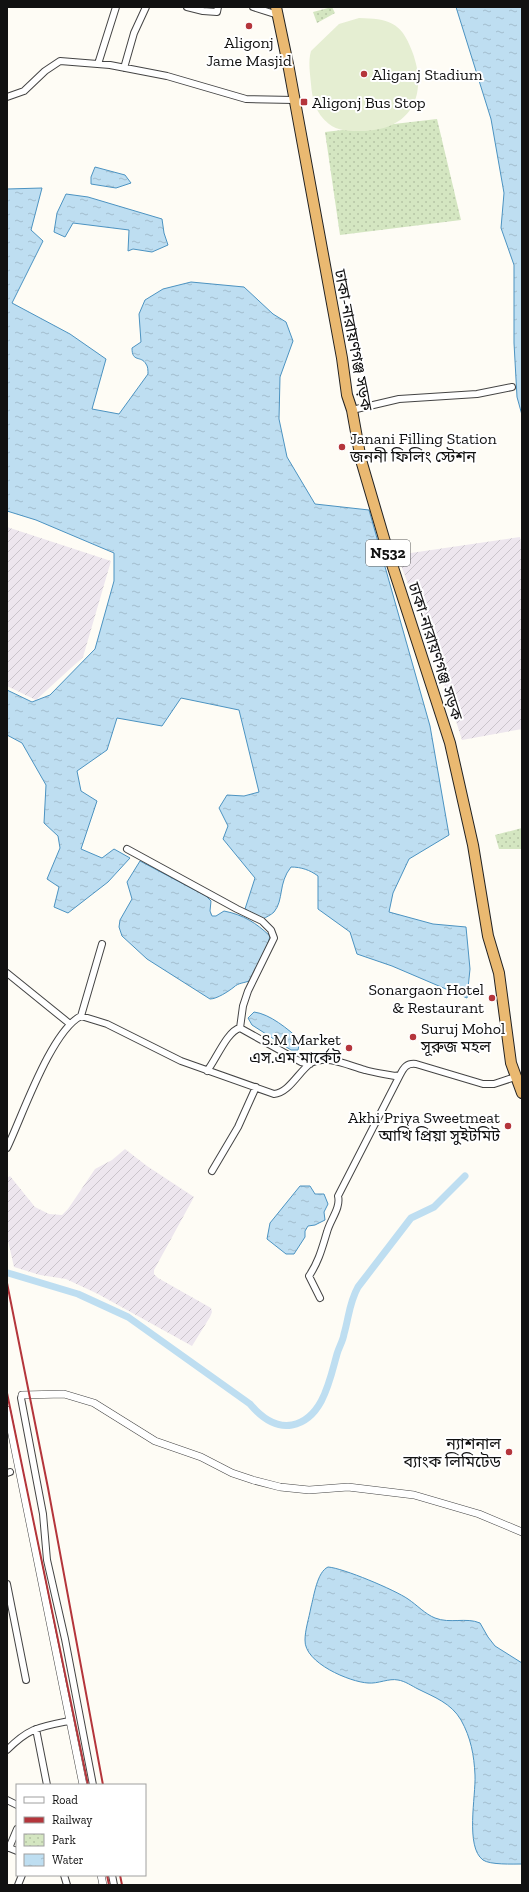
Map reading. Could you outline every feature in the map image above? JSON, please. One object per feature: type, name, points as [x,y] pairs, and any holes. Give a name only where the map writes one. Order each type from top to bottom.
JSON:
[{"type":"highway","name":"ঢাকা-নারায়ণগঞ্জ সড়ক","points":[[277,11],[342,358],[347,395],[352,410],[361,460],[382,531],[450,743],[473,845],[488,936],[499,973],[511,1063],[522,1093]]},
{"type":"street","points":[[98,64],[116,7]]},
{"type":"street","points":[[124,68],[134,33],[146,7]]},
{"type":"street","points":[[188,7],[203,11],[216,12],[218,7]]},
{"type":"street","points":[[253,7],[277,11]]},
{"type":"street","points":[[7,97],[24,91],[45,71],[60,61],[98,64],[167,76],[246,99],[294,100]]},
{"type":"street","points":[[352,410],[399,399],[477,394],[512,387]]},
{"type":"street","points":[[127,849],[262,921],[271,930],[274,938],[248,991],[243,1006],[240,1028]]},
{"type":"street","points":[[7,1148],[45,1063],[70,1024],[81,1016],[102,944]]},
{"type":"street","points":[[7,973],[70,1024]]},
{"type":"street","points":[[81,1016],[107,1024],[181,1061],[274,1094],[280,1093],[310,1064],[322,1060],[395,1076],[400,1075]]},
{"type":"street","points":[[240,1028],[300,1062],[310,1064]]},
{"type":"street","points":[[207,1071],[215,1062],[232,1032],[240,1028]]},
{"type":"street","points":[[320,1298],[309,1276],[322,1251],[327,1231],[339,1201],[338,1196],[406,1066],[410,1064],[484,1084],[494,1084],[515,1077]]},
{"type":"street","points":[[212,1171],[238,1127],[256,1087]]},
{"type":"street","points":[[93,1784],[66,1639],[47,1560],[42,1514],[21,1398],[22,1395],[64,1394],[94,1403],[155,1441],[201,1457],[232,1473],[253,1480],[280,1487],[309,1490],[348,1487],[414,1495],[479,1514],[522,1532]]},
{"type":"street","points":[[7,1410],[83,1784]]},
{"type":"street","points":[[7,1584],[26,1680]]},
{"type":"street","points":[[7,1750],[21,1736],[36,1729],[69,1721]]},
{"type":"street","points":[[36,1729],[47,1784]]},
{"type":"street","points":[[7,1800],[16,1804]]},
{"type":"street","points":[[8,1848],[16,1831]]},
{"type":"shaded area","points":[[7,527],[111,561],[83,657],[36,700],[7,686]]},
{"type":"shaded area","points":[[520,537],[522,549],[522,729],[462,740],[435,655],[397,555]]},
{"type":"shaded area","points":[[125,1149],[147,1166],[194,1197],[154,1270],[154,1274],[158,1278],[211,1308],[212,1312],[210,1317],[192,1346],[98,1294],[66,1279],[40,1275],[14,1267],[7,1236],[7,1178],[10,1176],[35,1207],[49,1214],[62,1215],[68,1209],[95,1169],[112,1160]]},
{"type":"green space","points":[[332,7],[335,13],[317,23],[313,12]]},
{"type":"green space","name":"Aliganj Stadium","points":[[359,18],[386,21],[398,28],[403,33],[408,41],[417,67],[417,96],[412,108],[404,117],[392,125],[378,129],[348,131],[332,126],[321,116],[318,111],[312,95],[310,59],[311,51],[339,24]]},
{"type":"green space","points":[[437,119],[461,220],[340,235],[325,132]]},
{"type":"green space","points":[[522,828],[522,849],[499,849],[495,835]]},
{"type":"water","points":[[456,7],[522,7],[522,415],[517,397],[514,343],[514,265],[501,228],[504,193],[491,119]]},
{"type":"water","points":[[95,167],[125,175],[131,183],[116,188],[91,184],[91,177]]},
{"type":"water","points":[[42,188],[31,230],[43,241],[12,303],[70,334],[106,359],[92,409],[119,414],[148,374],[147,365],[144,361],[133,356],[132,348],[141,342],[139,314],[145,300],[163,289],[191,282],[244,287],[273,314],[286,322],[293,341],[280,377],[279,419],[287,457],[315,504],[369,510],[430,726],[449,835],[409,859],[393,893],[389,912],[433,924],[466,927],[470,969],[467,998],[392,966],[357,954],[350,932],[318,909],[318,876],[309,871],[291,867],[284,879],[277,907],[270,915],[263,919],[245,909],[255,878],[223,839],[228,826],[219,808],[227,795],[244,796],[259,792],[239,710],[181,698],[162,726],[117,718],[107,750],[77,771],[81,791],[97,801],[81,849],[102,858],[114,849],[130,858],[108,882],[68,913],[54,907],[59,887],[47,879],[60,848],[58,836],[44,823],[46,785],[22,743],[7,735],[7,690],[32,702],[50,695],[95,649],[114,581],[114,553],[36,520],[7,511],[7,189]]},
{"type":"water","points":[[66,194],[88,197],[162,219],[168,245],[152,252],[133,249],[128,251],[129,230],[73,223],[65,237],[54,232],[57,213]]},
{"type":"water","points":[[140,861],[206,896],[211,901],[210,911],[212,916],[216,916],[224,911],[244,917],[255,923],[270,936],[260,967],[253,978],[237,985],[226,993],[210,999],[147,959],[122,936],[119,927],[120,920],[132,899],[127,882]]},
{"type":"water","points":[[254,1012],[260,1013],[272,1019],[300,1040],[298,1050],[291,1050],[252,1025],[248,1018]]},
{"type":"water","points":[[300,1186],[310,1186],[315,1194],[324,1194],[328,1204],[324,1212],[325,1220],[315,1225],[308,1226],[305,1231],[305,1237],[294,1254],[286,1254],[267,1239],[270,1223]]},
{"type":"water","points":[[328,1567],[356,1575],[392,1590],[435,1618],[441,1620],[475,1621],[480,1623],[495,1646],[522,1663],[522,1864],[486,1862],[478,1853],[474,1844],[473,1833],[475,1775],[473,1754],[470,1740],[461,1720],[452,1709],[436,1698],[406,1682],[391,1680],[376,1683],[360,1682],[329,1670],[312,1656],[307,1648],[305,1640],[306,1632],[319,1579],[324,1570]]},
{"type":"waterway","points":[[8,1273],[78,1294],[128,1317],[250,1404],[263,1417],[280,1425],[292,1425],[303,1421],[311,1415],[324,1397],[343,1339],[353,1299],[358,1287],[411,1218],[434,1207],[465,1176]]},
{"type":"railway","points":[[7,1283],[48,1488],[103,1784]]},
{"type":"railway","points":[[7,1393],[88,1784]]},
{"type":"railway","points":[[107,1876],[109,1885]]},
{"type":"railway","points":[[120,1876],[122,1885]]},
{"type":"place","name":"Aligonj Jame Masjid","points":[[249,26]]},
{"type":"place","name":"Aliganj Stadium","points":[[364,74]]},
{"type":"place","name":"Aligonj Bus Stop","points":[[304,102]]},
{"type":"place","name":"Janani Filling Station জননী ফিলিং স্টেশন","points":[[342,447]]},
{"type":"place","name":"Sonargaon Hotel & Restaurant","points":[[492,998]]},
{"type":"place","name":"Suruj Mohol সূরুজ মহল","points":[[413,1037]]},
{"type":"place","name":"S.M Market এস.এম মার্কেট","points":[[349,1048]]},
{"type":"place","name":"Akhi Priya Sweetmeat আখি প্রিয়া সুইটমিট","points":[[508,1126]]},
{"type":"place","name":"ন্যাশনাল ব্যাংক লিমিটেড","points":[[509,1452]]}]
